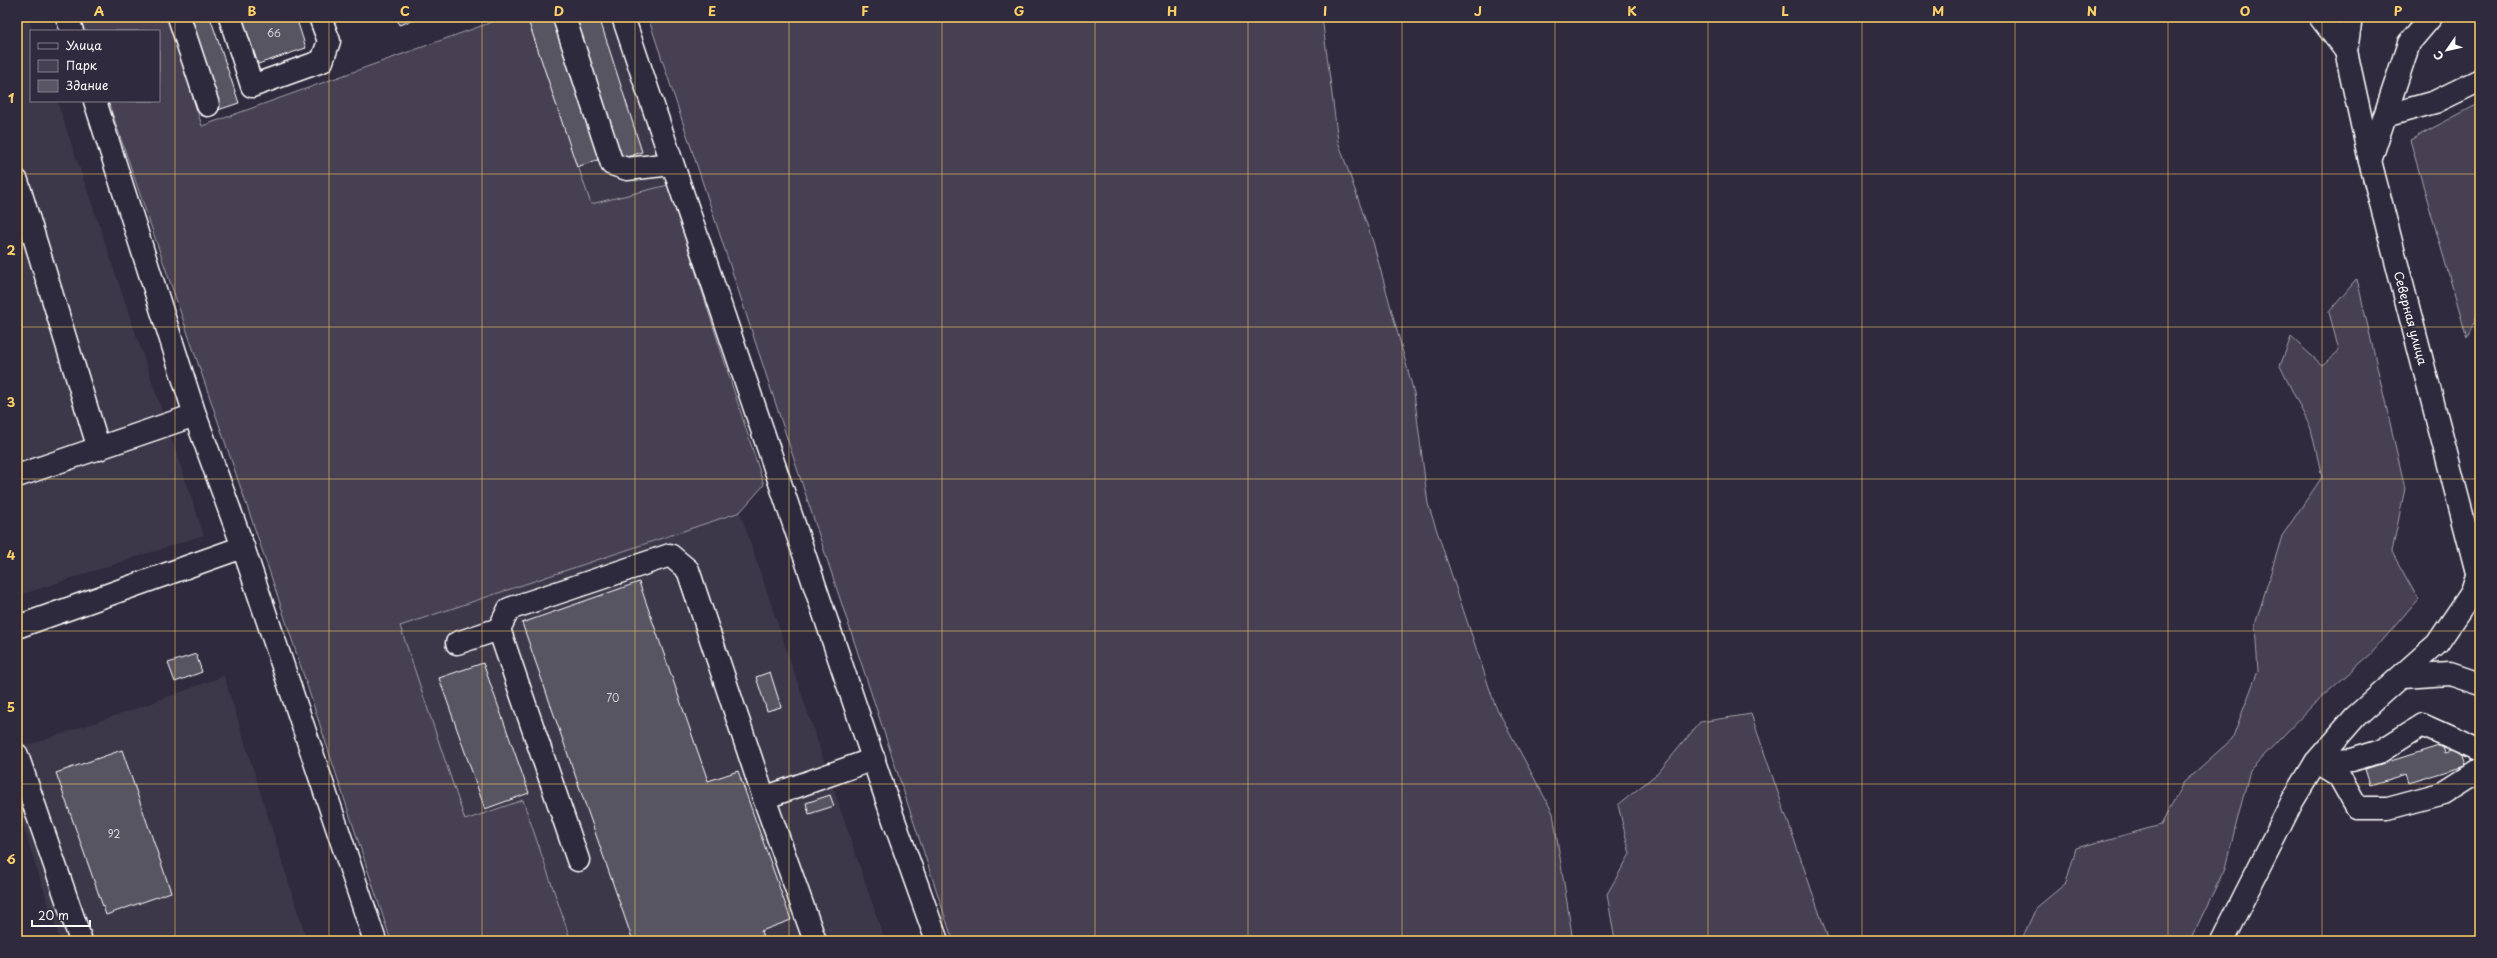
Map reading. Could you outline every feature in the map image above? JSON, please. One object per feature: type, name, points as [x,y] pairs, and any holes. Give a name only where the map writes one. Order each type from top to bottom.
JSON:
[{"type":"street","points":[[67,17],[72,30]]},
{"type":"street","points":[[179,17],[208,105]]},
{"type":"street","points":[[230,17],[252,86],[322,61],[329,41],[320,17]]},
{"type":"street","points":[[564,17],[612,164],[626,169],[672,164]]},
{"type":"street","points":[[622,17],[937,941]]},
{"type":"street","points":[[2320,17],[2346,51]]},
{"type":"street","points":[[2346,51],[2351,17]]},
{"type":"street","points":[[2370,161],[2409,43],[2431,17]]},
{"type":"street","name":"Северная улица","points":[[2346,51],[2370,161],[2479,580]]},
{"type":"street","points":[[2385,116],[2435,102],[2480,80]]},
{"type":"street","points":[[95,102],[196,415],[244,547],[375,941]]},
{"type":"street","points":[[17,182],[99,449]]},
{"type":"street","points":[[17,476],[196,415]]},
{"type":"street","points":[[17,627],[244,547]]},
{"type":"street","points":[[457,643],[499,629],[509,609],[670,555],[688,570],[764,798],[815,941]]},
{"type":"street","points":[[2222,941],[2293,800],[2316,762],[2355,717],[2402,677],[2437,644],[2449,628],[2479,580]]},
{"type":"street","points":[[499,629],[578,860]]},
{"type":"street","points":[[2402,677],[2450,674],[2480,684]]},
{"type":"street","points":[[2316,762],[2352,760],[2380,751],[2422,725],[2480,750]]},
{"type":"street","points":[[17,755],[81,941]]},
{"type":"street","points":[[764,798],[874,758]]},
{"type":"street","points":[[2316,762],[2339,776],[2357,808],[2388,808],[2444,793],[2480,770]]},
{"type":"shaded area","points":[[17,17],[28,17],[33,30],[30,30],[30,102],[57,102],[204,535],[17,596]]},
{"type":"shaded area","points":[[527,17],[609,17],[668,185],[591,204]]},
{"type":"shaded area","points":[[740,512],[885,941],[571,941],[523,800],[465,820],[400,626]]},
{"type":"shaded area","points":[[224,676],[307,941],[60,941],[17,806],[17,749],[135,709]]},
{"type":"green space","points":[[79,17],[167,17],[202,126],[506,17],[527,17],[591,204],[668,185],[764,485],[740,512],[400,626],[465,820],[523,800],[571,941],[391,941],[271,576],[108,102],[160,102],[160,30],[84,30]]},
{"type":"green space","points":[[648,17],[1322,17],[1338,141],[1373,242],[1414,393],[1428,504],[1495,705],[1553,813],[1573,941],[953,941]]},
{"type":"green space","points":[[2480,103],[2480,310],[2467,338],[2410,140]]},
{"type":"green space","points":[[2357,279],[2405,488],[2392,552],[2418,599],[2371,654],[2315,703],[2250,770],[2225,868],[2190,941],[2021,941],[2036,908],[2066,883],[2076,848],[2161,825],[2183,783],[2232,739],[2258,671],[2255,625],[2282,536],[2322,477],[2311,429],[2280,366],[2291,337],[2322,365],[2339,351],[2329,312]]},
{"type":"green space","points":[[1751,714],[1829,941],[1615,941],[1607,894],[1630,854],[1618,805],[1658,773],[1700,722]]},
{"type":"building","points":[[187,17],[210,17],[239,103],[218,110]]},
{"type":"building","points":[[242,17],[296,17],[306,48],[258,64]]},
{"type":"building","points":[[397,17],[424,17],[399,25]]},
{"type":"building","points":[[527,17],[556,17],[603,158],[577,167]]},
{"type":"building","points":[[572,17],[599,17],[642,152],[618,160]]},
{"type":"building","points":[[639,582],[708,781],[738,771],[791,920],[761,931],[764,941],[633,941],[522,623]]},
{"type":"building","points":[[196,654],[202,672],[175,682],[168,663]]},
{"type":"building","points":[[483,663],[529,793],[485,809],[439,678]]},
{"type":"building","points":[[770,672],[781,707],[767,711],[756,677]]},
{"type":"building","points":[[2442,745],[2445,753],[2459,748],[2465,766],[2409,783],[2406,774],[2370,785],[2365,769]]},
{"type":"building","points":[[122,750],[171,892],[106,915],[56,773]]},
{"type":"building","points":[[830,795],[834,806],[809,814],[806,803]]}]
